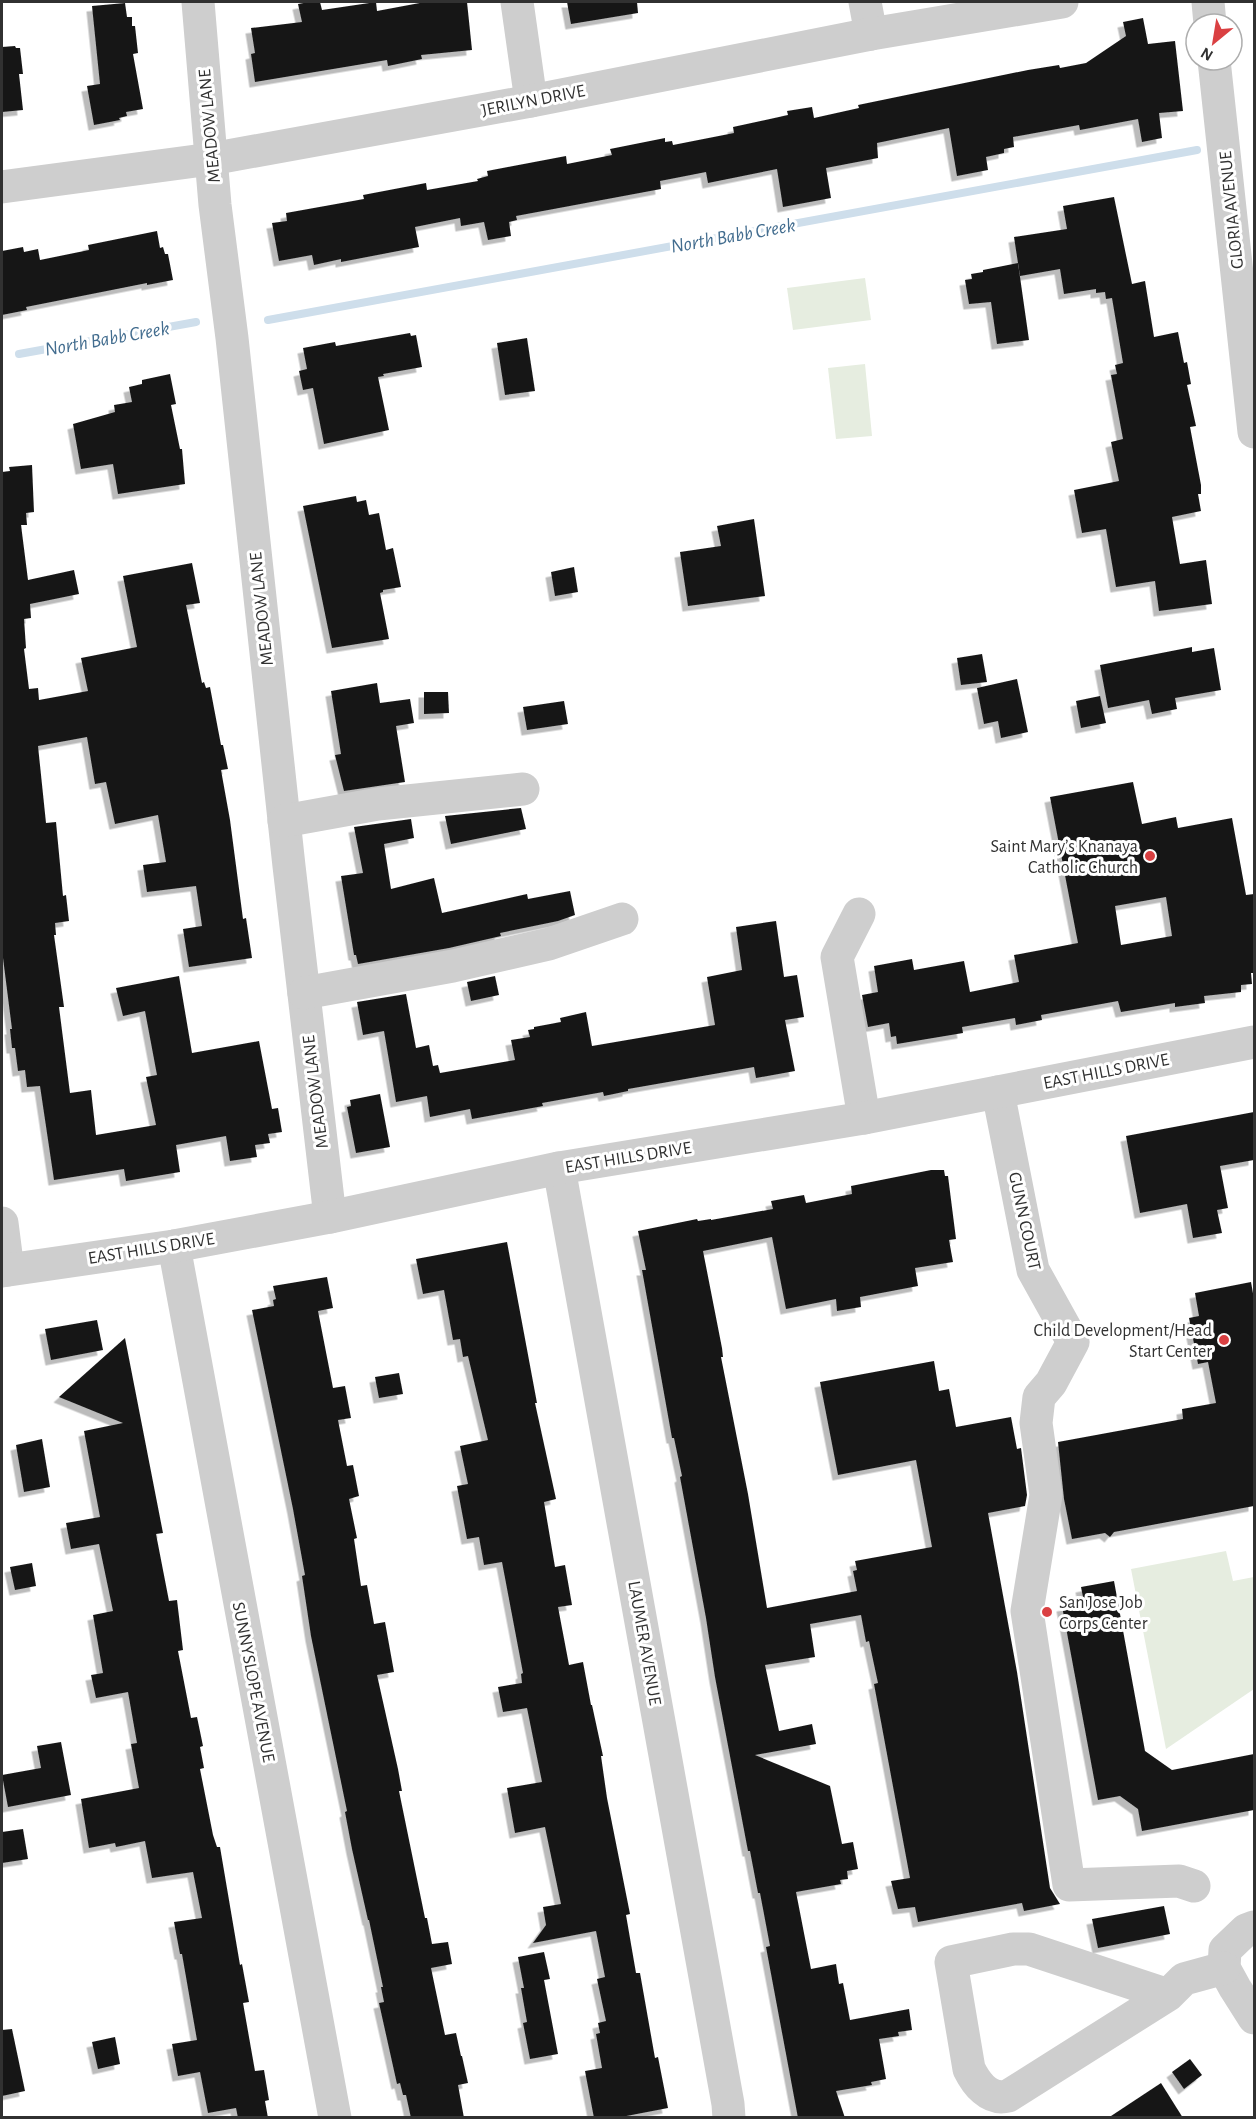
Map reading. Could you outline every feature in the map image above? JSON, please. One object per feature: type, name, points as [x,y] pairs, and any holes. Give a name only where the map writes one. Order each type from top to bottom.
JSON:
[{"type":"street","name":"MEADOW LANE","points":[[198,2],[212,159],[284,821],[330,1217]]},
{"type":"street","points":[[517,2],[531,101]]},
{"type":"street","points":[[865,2],[871,34]]},
{"type":"street","name":"JERILYN DRIVE","points":[[2,187],[212,159],[531,101],[871,34],[1062,2]]},
{"type":"street","name":"GLORIA AVENUE","points":[[1215,72],[1254,432]]},
{"type":"street","points":[[284,821],[378,804],[523,789]]},
{"type":"street","points":[[859,914],[837,957],[864,1118]]},
{"type":"street","points":[[304,993],[453,966],[549,944],[622,919]]},
{"type":"street","name":"EAST HILLS DRIVE","points":[[5,1270],[174,1246],[330,1217],[559,1168],[864,1118],[1254,1042]]},
{"type":"street","name":"GUNN COURT","points":[[998,1092],[1033,1270],[1073,1342],[1051,1383],[1039,1397],[1036,1423],[1046,1495],[1027,1611],[1069,1885],[1179,1881],[1194,1886]]},
{"type":"street","name":"LAUMER AVENUE","points":[[559,1168],[729,2118]]},
{"type":"street","points":[[2,1223],[5,1270]]},
{"type":"street","name":"SUNNYSLOPE AVENUE","points":[[174,1246],[335,2118]]},
{"type":"street","points":[[1168,1995],[1029,1949],[1013,1949],[951,1962],[969,2069],[973,2078],[983,2089],[1002,2098],[1168,1995],[1184,1979],[1225,1959],[1246,1930],[1254,1927]]},
{"type":"street","points":[[1225,1959],[1235,1988],[1254,2018]]},
{"type":"shaded area","points":[[865,278],[871,320],[793,330],[787,288]]},
{"type":"shaded area","points":[[865,364],[872,436],[836,439],[828,368]]},
{"type":"shaded area","points":[[1226,1551],[1233,1581],[1254,1577],[1254,1689],[1166,1749],[1131,1569]]},
{"type":"building","points":[[320,2],[322,10],[376,2],[377,11],[425,2],[467,2],[472,50],[421,55],[422,59],[388,66],[387,60],[255,82],[251,54],[255,53],[251,28],[302,22],[298,4]]},
{"type":"building","points":[[567,2],[637,2],[638,13],[571,24]]},
{"type":"building","points":[[125,3],[127,17],[132,17],[132,26],[135,26],[138,53],[133,54],[143,109],[126,112],[127,116],[119,118],[120,120],[94,125],[87,86],[100,84],[92,6]]},
{"type":"building","points":[[1143,18],[1148,44],[1175,41],[1183,111],[1159,113],[1162,138],[1142,142],[1138,119],[1080,130],[1079,125],[1013,137],[1014,147],[1004,149],[1004,153],[986,157],[988,170],[957,176],[949,128],[877,143],[878,158],[826,168],[831,198],[783,207],[777,169],[708,183],[706,172],[660,181],[661,189],[516,216],[517,220],[509,222],[511,236],[488,240],[484,222],[461,226],[460,218],[415,227],[419,247],[314,265],[312,255],[279,261],[272,223],[287,221],[286,213],[364,199],[363,195],[426,183],[427,190],[478,181],[477,179],[488,176],[487,171],[566,156],[567,164],[612,155],[610,149],[665,138],[665,142],[672,141],[673,145],[734,133],[733,127],[788,115],[787,111],[812,107],[814,118],[859,108],[858,105],[1028,70],[1059,65],[1060,68],[1086,63],[1126,36],[1123,22]]},
{"type":"building","points":[[2,47],[20,48],[23,74],[19,74],[23,110],[2,112]]},
{"type":"building","points":[[1114,197],[1132,284],[1145,281],[1154,337],[1178,332],[1184,363],[1187,362],[1191,384],[1187,385],[1196,426],[1190,427],[1201,485],[1201,494],[1198,494],[1201,511],[1172,517],[1180,564],[1206,560],[1212,604],[1159,611],[1155,581],[1116,587],[1106,529],[1082,533],[1074,490],[1119,481],[1111,442],[1123,439],[1111,375],[1117,374],[1115,365],[1123,363],[1112,298],[1106,299],[1105,292],[1096,293],[1096,289],[1064,294],[1060,269],[1020,276],[1014,237],[1067,229],[1063,206]]},
{"type":"building","points":[[157,231],[160,248],[163,247],[165,254],[168,254],[173,280],[26,307],[27,310],[2,315],[2,251],[23,247],[24,252],[38,249],[40,260],[89,250],[88,245]]},
{"type":"building","points":[[1018,263],[1029,340],[997,344],[991,302],[969,304],[965,280],[972,279],[971,274],[983,272],[983,270]]},
{"type":"building","points":[[410,333],[411,336],[416,335],[422,367],[383,374],[384,376],[378,377],[389,430],[324,444],[313,388],[303,390],[299,371],[307,369],[303,348],[335,342],[336,346]]},
{"type":"building","points":[[527,338],[535,391],[505,395],[497,343]]},
{"type":"building","points":[[170,374],[176,404],[171,405],[180,449],[182,449],[185,484],[118,494],[113,464],[81,469],[73,424],[115,412],[114,405],[132,402],[129,387],[142,384],[142,380]]},
{"type":"building","points":[[32,465],[34,512],[26,513],[27,525],[21,525],[28,580],[74,570],[79,594],[30,604],[31,618],[24,619],[26,648],[24,649],[29,689],[38,688],[39,700],[88,691],[81,658],[137,647],[123,576],[192,563],[200,603],[186,605],[202,683],[204,682],[206,688],[210,687],[228,769],[221,770],[243,919],[246,918],[252,958],[189,967],[183,929],[202,926],[196,886],[147,892],[143,865],[166,862],[158,815],[115,824],[106,782],[95,784],[87,737],[38,746],[46,823],[56,822],[63,896],[66,895],[69,921],[55,923],[56,935],[54,935],[64,1007],[59,1007],[70,1093],[91,1090],[96,1135],[156,1125],[146,1077],[157,1075],[145,1011],[123,1016],[116,988],[179,976],[192,1053],[259,1041],[272,1109],[278,1108],[282,1132],[268,1134],[270,1143],[255,1145],[257,1157],[230,1161],[226,1136],[176,1145],[180,1172],[126,1181],[124,1169],[54,1180],[40,1086],[27,1087],[25,1070],[18,1071],[15,1048],[12,1048],[10,1029],[12,1029],[2,950],[2,472],[10,471],[9,467]]},
{"type":"building","points":[[356,496],[357,502],[366,500],[369,515],[379,513],[386,550],[393,548],[401,587],[383,590],[380,593],[389,639],[332,648],[303,506]]},
{"type":"building","points":[[754,519],[765,596],[688,606],[680,552],[721,546],[717,526]]},
{"type":"building","points":[[574,567],[578,592],[555,596],[551,572]]},
{"type":"building","points":[[1192,647],[1192,652],[1214,648],[1221,690],[1175,698],[1177,709],[1152,714],[1149,700],[1108,708],[1100,665]]},
{"type":"building","points":[[982,654],[987,682],[961,685],[957,658]]},
{"type":"building","points":[[1017,679],[1028,732],[1001,738],[998,721],[984,724],[977,688]]},
{"type":"building","points":[[377,683],[380,703],[410,699],[414,723],[396,726],[405,782],[344,791],[335,755],[341,754],[331,691]]},
{"type":"building","points":[[424,692],[448,692],[449,713],[424,714]]},
{"type":"building","points":[[1100,696],[1106,723],[1081,728],[1076,701]]},
{"type":"building","points":[[564,701],[568,724],[527,730],[523,707]]},
{"type":"building","points":[[1133,782],[1142,824],[1176,817],[1178,828],[1232,818],[1246,895],[1254,894],[1252,984],[1241,985],[1241,992],[1204,996],[1205,1003],[1175,1007],[1175,1003],[1121,1012],[1118,1001],[1041,1015],[1042,1020],[1016,1025],[1015,1018],[962,1027],[963,1033],[897,1044],[896,1036],[891,1037],[889,1023],[868,1027],[862,995],[878,992],[874,966],[912,959],[914,970],[964,961],[970,992],[1019,982],[1014,955],[1078,943],[1050,797]],"holes":[[[1166,897],[1172,936],[1121,945],[1115,906]]]},
{"type":"building","points":[[521,808],[526,829],[451,844],[445,816]]},
{"type":"building","points":[[411,819],[414,838],[384,844],[391,889],[434,878],[442,913],[527,894],[528,899],[570,891],[575,915],[449,948],[358,964],[356,955],[354,955],[341,876],[363,873],[354,827]]},
{"type":"building","points":[[776,921],[784,977],[797,975],[804,1017],[785,1020],[795,1071],[756,1078],[754,1067],[628,1089],[628,1091],[604,1096],[603,1092],[542,1103],[543,1106],[472,1119],[470,1109],[430,1117],[427,1096],[396,1102],[384,1031],[363,1035],[357,1002],[406,994],[416,1048],[429,1045],[433,1066],[438,1065],[440,1073],[515,1060],[511,1040],[530,1037],[528,1030],[534,1027],[561,1022],[560,1018],[586,1012],[592,1046],[715,1025],[707,977],[742,970],[736,927]]},
{"type":"building","points":[[495,976],[499,995],[471,1001],[467,982]]},
{"type":"building","points":[[380,1094],[390,1147],[356,1153],[347,1107],[351,1106],[350,1100]]},
{"type":"building","points":[[1254,1112],[1254,1160],[1220,1166],[1228,1208],[1217,1210],[1222,1233],[1193,1238],[1187,1204],[1140,1213],[1126,1136]]},
{"type":"building","points":[[931,1170],[944,1170],[945,1176],[948,1176],[956,1239],[949,1240],[953,1262],[915,1268],[918,1286],[860,1297],[861,1307],[837,1311],[836,1299],[786,1309],[772,1237],[703,1251],[722,1348],[723,1357],[721,1357],[748,1494],[767,1608],[857,1591],[853,1571],[857,1570],[855,1561],[932,1547],[916,1460],[838,1475],[820,1382],[934,1361],[939,1391],[949,1389],[956,1427],[1011,1417],[1017,1449],[1021,1448],[1027,1495],[1025,1506],[988,1513],[1017,1672],[1050,1888],[1060,1904],[1024,1911],[1022,1903],[918,1922],[915,1907],[898,1909],[891,1881],[910,1878],[874,1684],[878,1683],[861,1615],[810,1624],[815,1657],[765,1665],[779,1731],[812,1724],[816,1744],[755,1755],[830,1786],[842,1844],[853,1842],[858,1869],[847,1871],[848,1879],[840,1880],[841,1884],[796,1892],[811,1969],[836,1964],[839,1984],[843,1983],[850,2020],[909,2009],[912,2030],[898,2032],[899,2036],[879,2039],[886,2079],[871,2082],[872,2085],[836,2091],[845,2118],[798,2118],[766,1947],[770,1946],[760,1893],[758,1893],[750,1851],[748,1851],[715,1677],[680,1477],[682,1476],[674,1438],[672,1438],[642,1270],[646,1270],[638,1231],[697,1219],[698,1221],[711,1220],[773,1209],[771,1201],[804,1195],[806,1203],[852,1194],[851,1186]]},
{"type":"building","points":[[507,1242],[537,1403],[535,1403],[556,1499],[544,1502],[555,1567],[565,1565],[572,1605],[558,1607],[569,1665],[583,1662],[603,1756],[601,1756],[607,1798],[630,1914],[626,1915],[636,1973],[640,1973],[655,2058],[658,2057],[668,2108],[616,2118],[594,2118],[585,2071],[602,2068],[596,2034],[600,2033],[598,2023],[606,2021],[597,1979],[605,1977],[596,1931],[533,1943],[546,1925],[543,1907],[561,1904],[545,1827],[515,1833],[507,1788],[542,1782],[527,1708],[503,1712],[498,1687],[522,1683],[521,1674],[523,1673],[502,1562],[484,1565],[479,1537],[467,1539],[457,1486],[468,1484],[460,1446],[488,1440],[468,1356],[463,1357],[460,1339],[453,1340],[444,1290],[423,1294],[416,1259]]},
{"type":"building","points":[[327,1277],[333,1308],[318,1311],[333,1388],[345,1386],[351,1418],[338,1420],[347,1466],[353,1465],[359,1496],[349,1499],[357,1538],[354,1539],[361,1586],[367,1585],[374,1624],[385,1622],[394,1672],[377,1675],[398,1769],[402,1791],[399,1791],[425,1918],[427,1918],[432,1944],[448,1942],[452,1964],[431,1968],[445,2035],[456,2033],[468,2083],[458,2085],[464,2118],[411,2118],[406,2095],[403,2095],[400,2083],[397,2084],[379,2003],[384,2002],[381,1987],[383,1987],[352,1849],[345,1812],[347,1811],[311,1636],[302,1576],[305,1575],[293,1509],[252,1310],[274,1306],[273,1300],[276,1299],[273,1286]]},
{"type":"building","points":[[1251,1282],[1254,1299],[1254,1506],[1114,1532],[1110,1537],[1105,1533],[1072,1539],[1064,1499],[1058,1442],[1183,1419],[1182,1409],[1216,1403],[1208,1362],[1198,1364],[1189,1318],[1199,1316],[1195,1293]]},
{"type":"building","points":[[97,1320],[103,1350],[51,1360],[45,1329]]},
{"type":"building","points":[[125,1338],[163,1533],[156,1534],[169,1601],[177,1600],[183,1650],[178,1651],[191,1718],[197,1717],[203,1746],[200,1747],[204,1768],[200,1769],[213,1835],[217,1847],[220,1847],[240,1965],[242,1964],[249,2002],[243,2003],[255,2071],[264,2070],[269,2100],[265,2101],[268,2118],[238,2118],[236,2108],[208,2113],[200,2072],[178,2076],[172,2044],[197,2040],[174,1922],[202,1918],[193,1872],[152,1878],[145,1841],[116,1847],[115,1843],[89,1848],[81,1799],[139,1788],[131,1744],[137,1743],[128,1692],[96,1698],[91,1675],[103,1673],[93,1615],[113,1611],[99,1544],[71,1549],[66,1523],[100,1517],[84,1431],[123,1423],[59,1397]]},
{"type":"building","points":[[399,1373],[403,1394],[379,1398],[375,1377]]},
{"type":"building","points":[[42,1439],[50,1487],[24,1492],[16,1445]]},
{"type":"building","points":[[32,1563],[36,1586],[15,1590],[10,1567]]},
{"type":"building","points":[[1114,1581],[1145,1751],[1172,1770],[1254,1754],[1254,1810],[1142,1831],[1138,1809],[1120,1796],[1098,1800],[1062,1606],[1084,1602],[1081,1587]]},
{"type":"building","points":[[61,1742],[71,1795],[8,1807],[2,1775],[41,1768],[37,1746]]},
{"type":"building","points":[[23,1829],[28,1859],[2,1863],[2,1832]]},
{"type":"building","points":[[1164,1906],[1170,1934],[1098,1948],[1092,1919]]},
{"type":"building","points":[[544,1952],[550,1979],[544,1980],[558,2054],[530,2059],[523,2023],[527,2022],[518,1957]]},
{"type":"building","points":[[12,2029],[25,2091],[2,2096],[2,2030]]},
{"type":"building","points":[[115,2037],[120,2064],[98,2069],[92,2042]]},
{"type":"building","points":[[1190,2059],[1202,2075],[1184,2089],[1172,2072]]},
{"type":"building","points":[[1161,2083],[1183,2118],[1108,2118]]},
{"type":"waterway","name":"North Babb Creek","points":[[268,320],[1197,150]]},
{"type":"waterway","name":"North Babb Creek","points":[[19,354],[196,322]]},
{"type":"place","name":"Saint Mary’s Knanaya Catholic Church","points":[[1150,856]]},
{"type":"place","name":"Child Development/Head Start Center","points":[[1224,1340]]},
{"type":"place","name":"San Jose Job Corps Center","points":[[1047,1612]]}]
